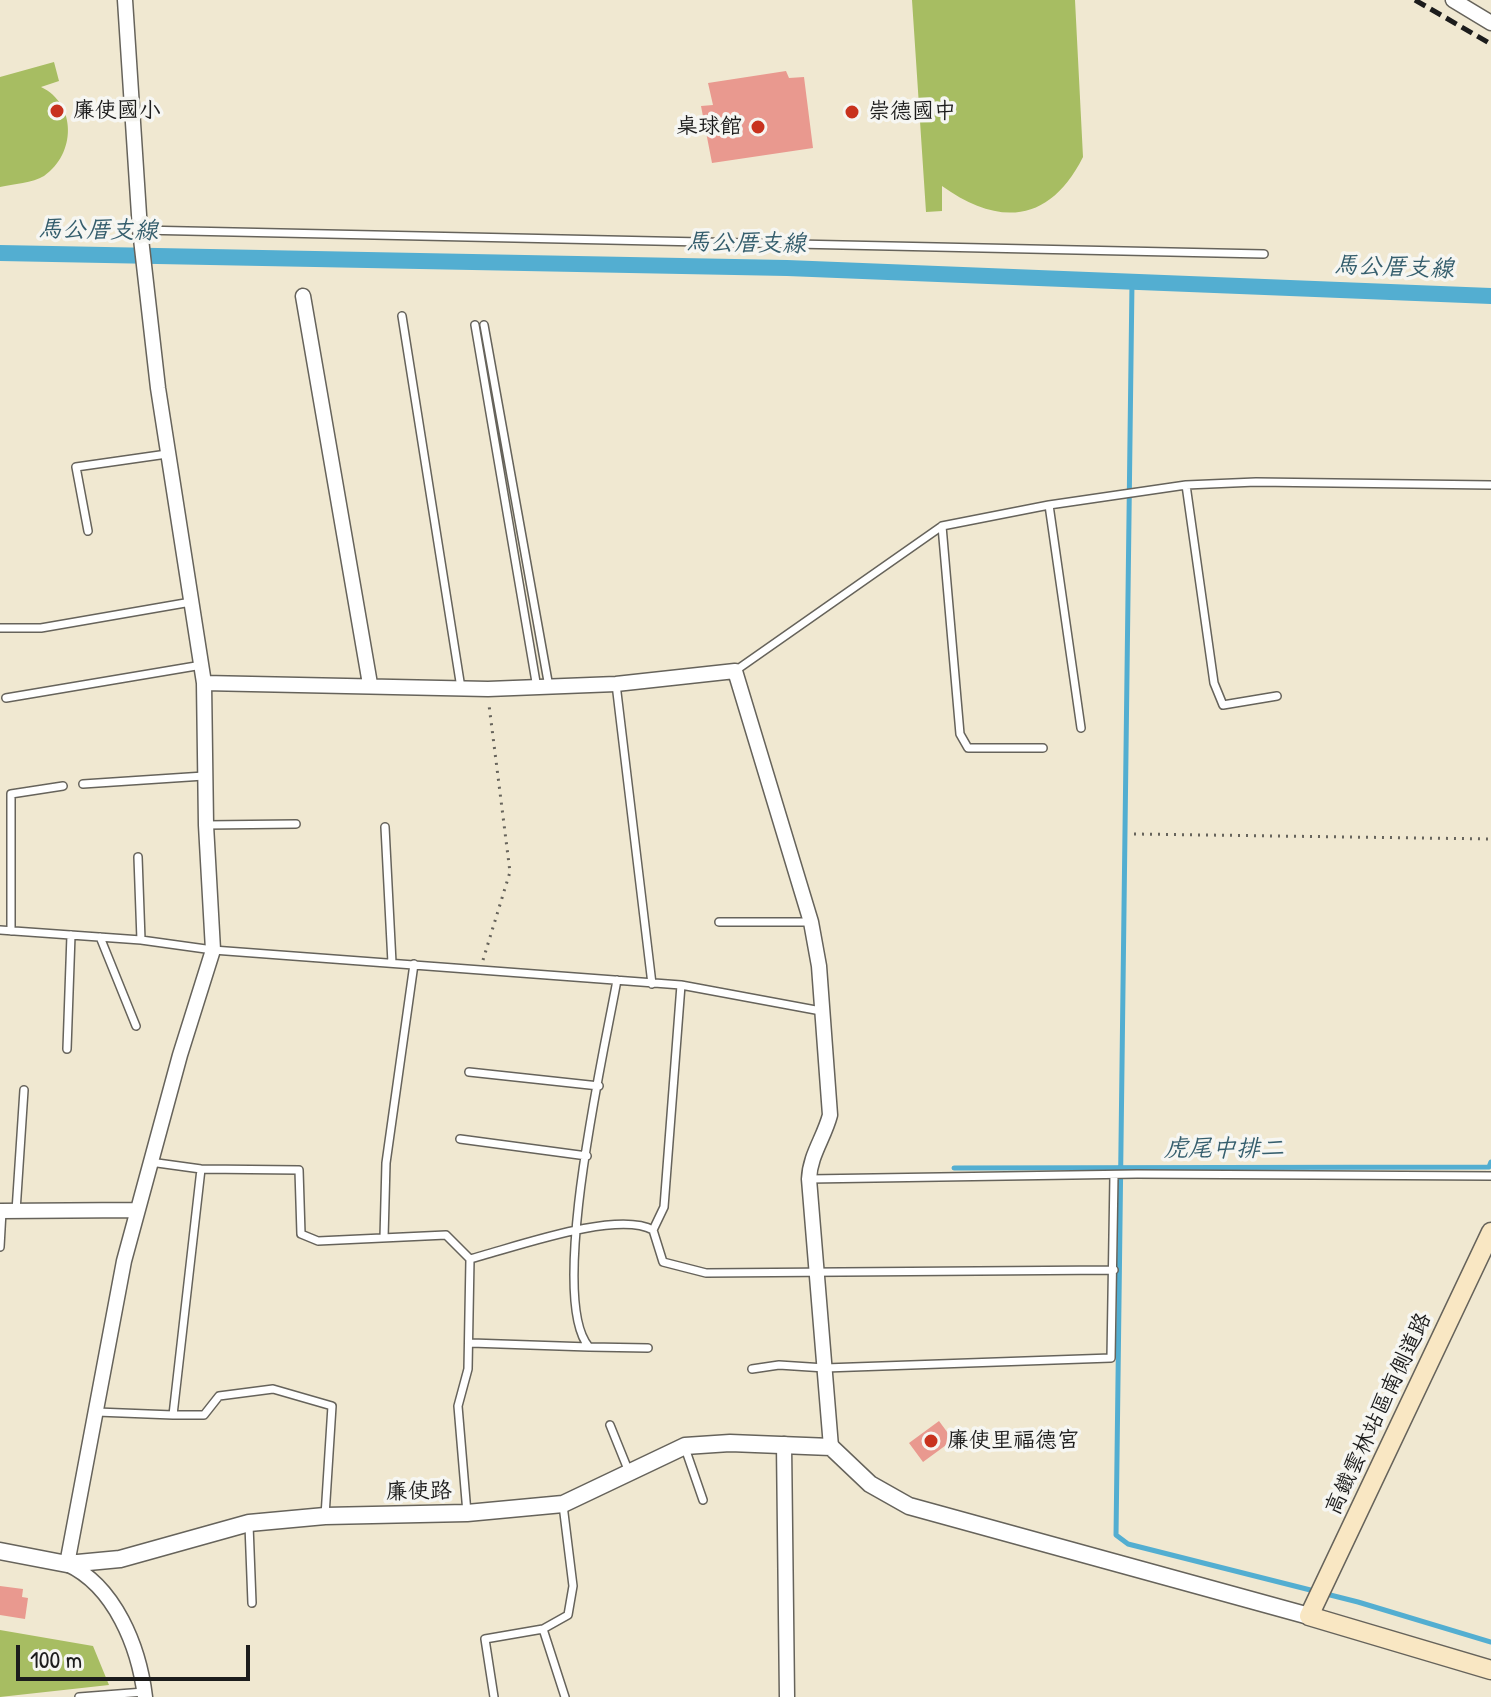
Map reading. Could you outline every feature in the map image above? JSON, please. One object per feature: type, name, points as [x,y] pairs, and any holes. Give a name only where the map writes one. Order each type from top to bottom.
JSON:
[{"type":"main road","name":"高鐵雲林站區南側道路","points":[[1309,1616],[1491,1232]]},
{"type":"main road","points":[[1309,1616],[1491,1670]]},
{"type":"street","points":[[125,0],[146,281],[167,454],[204,683],[206,825],[213,950],[137,1210],[97,1412],[84,1461],[67,1564],[88,1573],[111,1602],[133,1644],[145,1695]]},
{"type":"street","points":[[1453,0],[1491,23]]},
{"type":"street","points":[[303,296],[370,684]]},
{"type":"street","points":[[204,683],[370,684],[488,689],[616,684],[735,671],[811,922],[823,1012],[830,1115],[824,1138],[809,1159],[809,1179],[831,1447],[870,1484],[909,1506],[1309,1616]]},
{"type":"street","points":[[6,1211],[137,1210]]},
{"type":"street","points":[[784,1444],[787,1697]]},
{"type":"street","name":"廉使路","points":[[0,1551],[67,1564],[120,1559],[249,1523],[325,1516],[467,1513],[563,1504],[685,1446],[784,1444],[831,1447]]},
{"type":"lane","points":[[141,235],[1264,254]]},
{"type":"lane","points":[[402,316],[461,688]]},
{"type":"lane","points":[[479,325],[543,687]]},
{"type":"lane","points":[[88,531],[76,467],[167,454]]},
{"type":"lane","points":[[735,671],[942,526],[1049,505],[1186,485],[1256,482],[1491,485]]},
{"type":"lane","points":[[1186,485],[1214,683],[1223,705],[1277,696]]},
{"type":"lane","points":[[1049,505],[1081,728]]},
{"type":"lane","points":[[942,526],[960,734],[968,748],[1043,748]]},
{"type":"lane","points":[[0,628],[41,628],[191,602]]},
{"type":"lane","points":[[6,698],[202,665]]},
{"type":"lane","points":[[616,684],[652,984]]},
{"type":"lane","points":[[83,784],[206,776]]},
{"type":"lane","points":[[11,931],[11,794],[63,786]]},
{"type":"lane","points":[[206,825],[296,824]]},
{"type":"lane","points":[[385,827],[392,963]]},
{"type":"lane","points":[[138,857],[141,940]]},
{"type":"lane","points":[[719,922],[811,922]]},
{"type":"lane","points":[[0,930],[141,940],[213,950],[681,985],[823,1012]]},
{"type":"lane","points":[[67,1049],[71,935]]},
{"type":"lane","points":[[100,937],[136,1026]]},
{"type":"lane","points":[[384,1238],[386,1163],[414,964]]},
{"type":"lane","points":[[589,1347],[580,1337],[572,1259],[617,980]]},
{"type":"lane","points":[[681,985],[664,1207],[653,1230],[663,1262],[692,1270],[735,1274],[1114,1270]]},
{"type":"lane","points":[[469,1072],[599,1086]]},
{"type":"lane","points":[[0,1247],[24,1090]]},
{"type":"lane","points":[[460,1139],[587,1156]]},
{"type":"lane","points":[[150,1162],[201,1169],[299,1170],[301,1234],[318,1241],[446,1235],[470,1259],[471,1343],[458,1406],[467,1513]]},
{"type":"lane","points":[[173,1415],[201,1169]]},
{"type":"lane","points":[[752,1369],[779,1365],[825,1368],[1111,1358],[1114,1175]]},
{"type":"lane","points":[[809,1179],[1114,1175],[1491,1176]]},
{"type":"lane","points":[[470,1259],[575,1233],[640,1223],[653,1230]]},
{"type":"lane","points":[[471,1343],[648,1348]]},
{"type":"lane","points":[[97,1412],[204,1415],[219,1396],[273,1389],[332,1406],[325,1516]]},
{"type":"lane","points":[[610,1425],[630,1474]]},
{"type":"lane","points":[[685,1446],[703,1500]]},
{"type":"lane","points":[[494,1697],[485,1639],[543,1629],[568,1615],[573,1586],[563,1504]]},
{"type":"lane","points":[[249,1523],[252,1603]]},
{"type":"lane","points":[[543,1629],[565,1697]]},
{"type":"lane","points":[[79,1697],[145,1695]]},
{"type":"path","points":[[480,969],[510,872],[488,689]]},
{"type":"path","points":[[1134,834],[1491,839]]},
{"type":"green space","points":[[912,0],[1075,0],[1083,157],[1070,179],[1039,206],[1022,212],[983,208],[942,186],[942,211],[926,212]]},
{"type":"green space","points":[[54,62],[59,81],[41,87],[53,95],[66,117],[67,143],[62,155],[55,167],[44,176],[0,187],[0,77]]},
{"type":"green space","points":[[0,1630],[93,1646],[109,1685],[0,1697]]},
{"type":"building","name":"桌球館","points":[[786,71],[789,78],[804,77],[813,148],[712,163],[701,106],[713,105],[708,83]]},
{"type":"building","name":"廉使里福德宮","points":[[939,1421],[953,1440],[923,1462],[909,1443]]},
{"type":"building","points":[[0,1586],[23,1589],[22,1597],[28,1598],[25,1619],[0,1615]]},
{"type":"waterway","name":"馬公厝支線","points":[[0,253],[787,268],[1491,296]]},
{"type":"waterway","points":[[1132,282],[1116,1535],[1128,1544],[1358,1602],[1491,1642]]},
{"type":"waterway","name":"虎尾中排二","points":[[954,1168],[1489,1167],[1491,1162]]},
{"type":"railway","points":[[1415,0],[1491,44]]},
{"type":"place","name":"廉使國小","points":[[57,111]]},
{"type":"place","name":"崇德國中","points":[[852,112]]},
{"type":"place","name":"桌球館","points":[[758,127]]},
{"type":"place","name":"廉使里福德宮","points":[[931,1441]]}]
